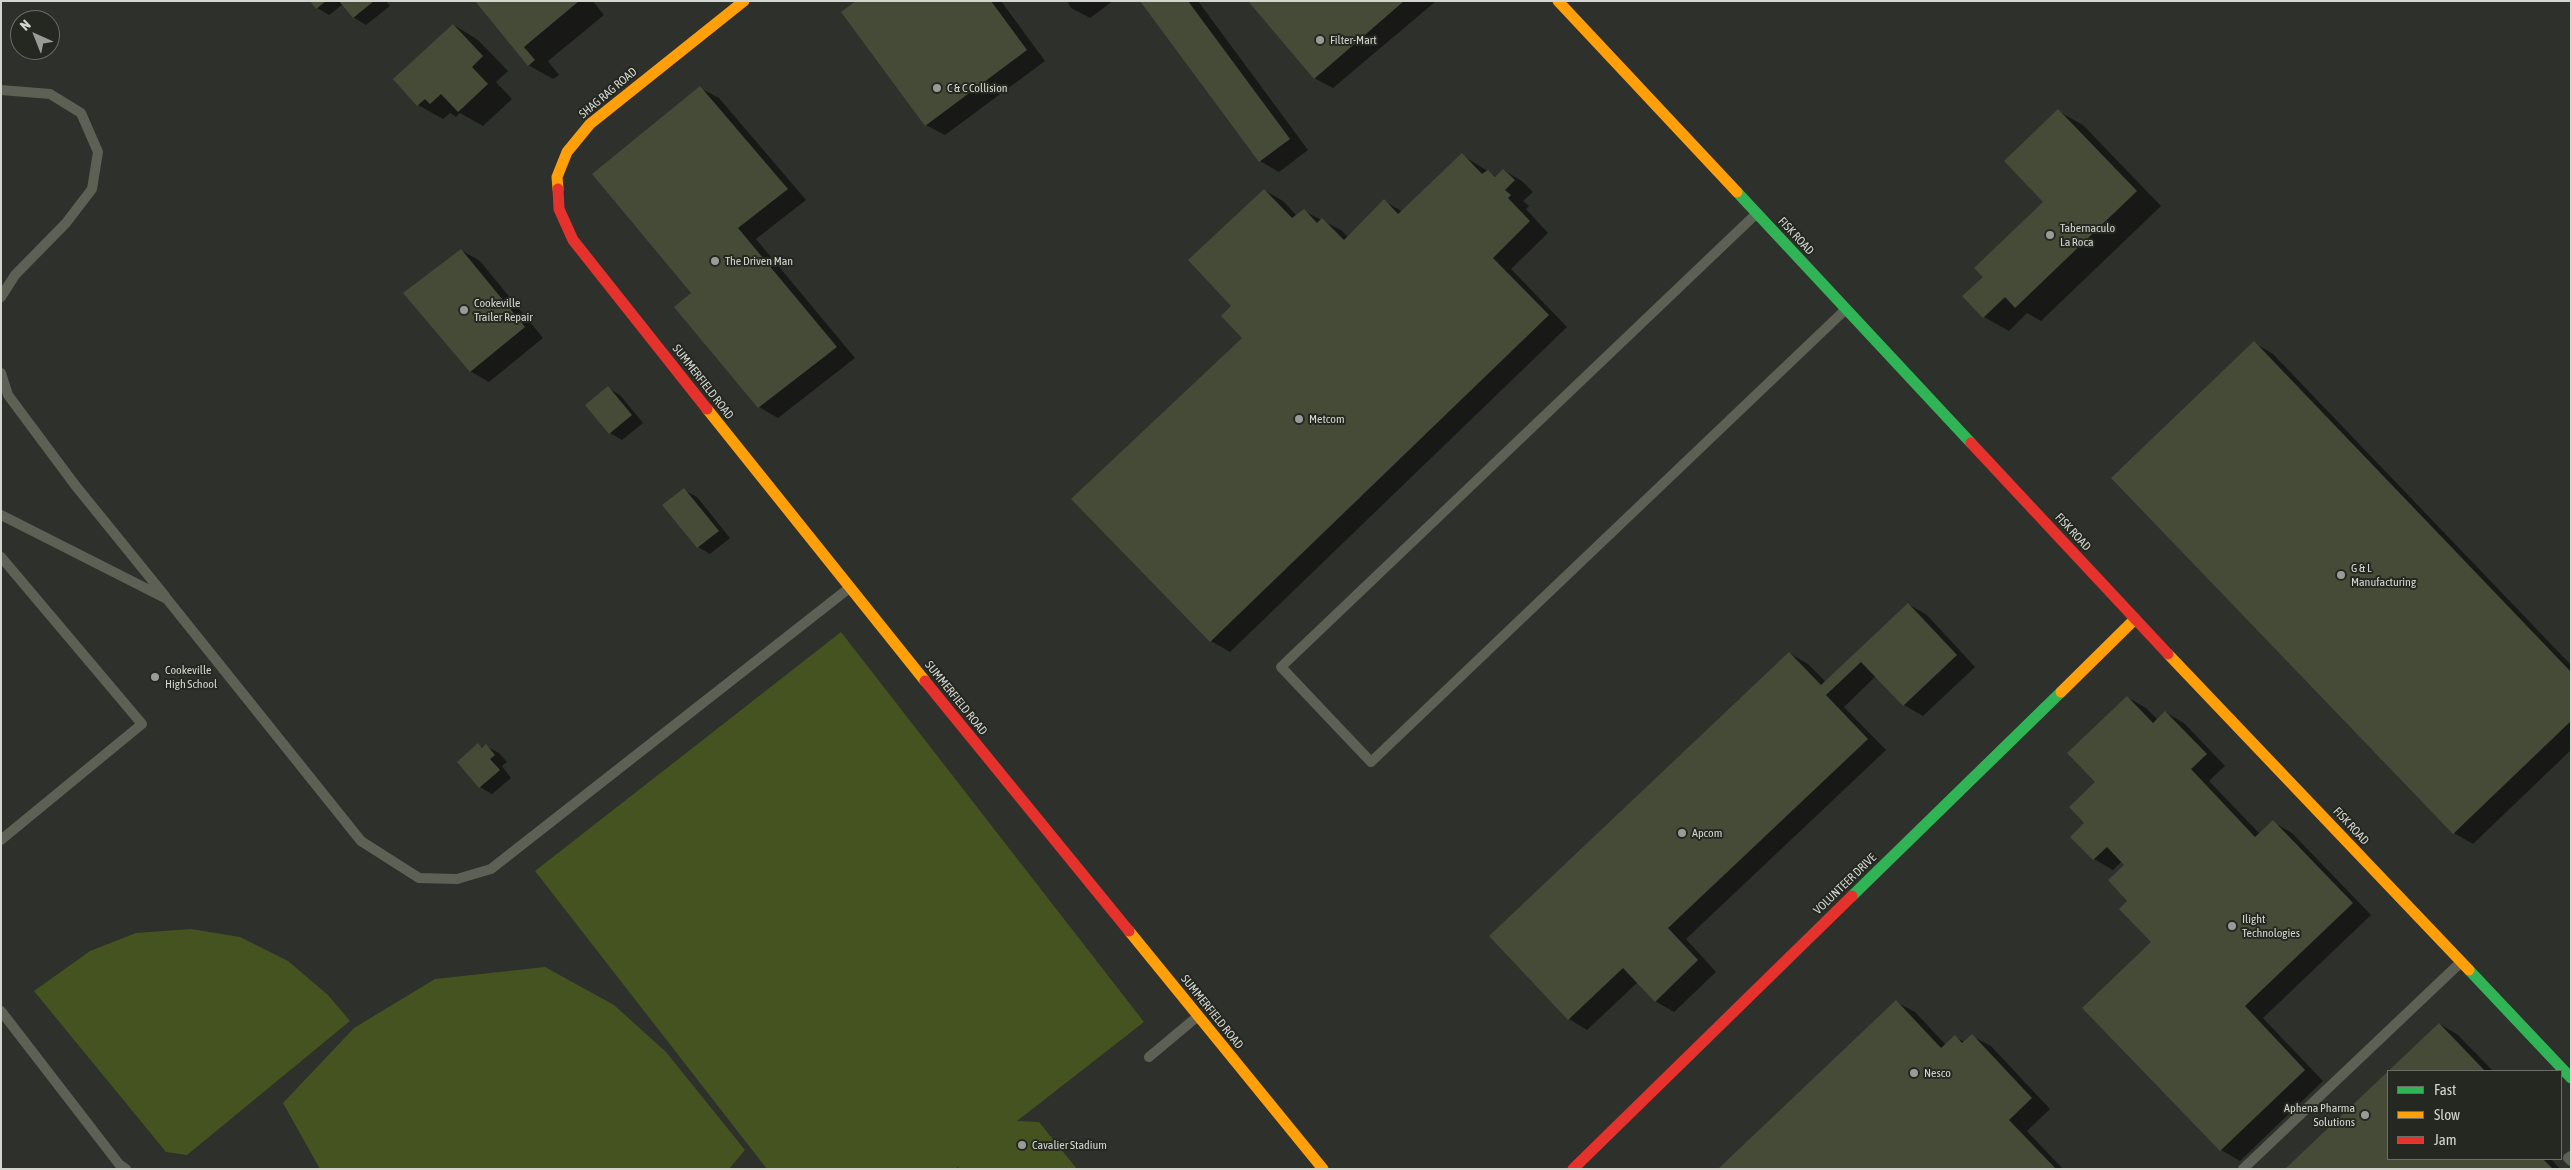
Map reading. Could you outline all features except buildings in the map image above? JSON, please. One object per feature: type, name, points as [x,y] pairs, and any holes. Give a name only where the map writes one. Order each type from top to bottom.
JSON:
[{"type":"street","name":"SHAG RAG ROAD","points":[[572,240],[559,209],[557,177],[567,152],[590,124],[744,1]]},
{"type":"street","name":"FISK ROAD","points":[[1558,1],[2135,618],[2571,1078]]},
{"type":"street","name":"SUMMERFIELD ROAD","points":[[572,240],[849,588],[1323,1169]]},
{"type":"street","name":"VOLUNTEER DRIVE","points":[[1573,1169],[2135,618]]},
{"type":"lane","points":[[1,90],[50,94],[81,113],[98,152],[92,189],[66,223],[15,275],[1,296]]},
{"type":"lane","points":[[1757,213],[1281,667],[1371,762],[1846,309]]},
{"type":"lane","points":[[1,373],[8,395],[75,485],[361,841],[419,878],[457,879],[491,869],[849,588]]},
{"type":"lane","points":[[1,515],[167,599]]},
{"type":"lane","points":[[1,558],[142,724],[1,840]]},
{"type":"lane","points":[[2243,1169],[2461,962]]},
{"type":"lane","points":[[1,1010],[119,1164],[126,1169]]},
{"type":"lane","points":[[1149,1057],[1198,1016]]},
{"type":"lane","points":[[2571,1156],[2568,1158],[2571,1161]]},
{"type":"green space","points":[[841,632],[1144,1022],[1017,1121],[1039,1122],[1077,1169],[957,1169],[959,1166],[955,1169],[767,1169],[535,871]]},
{"type":"green space","points":[[191,929],[240,937],[288,961],[328,995],[350,1021],[187,1155],[166,1152],[34,991],[90,951],[136,933]]},
{"type":"green space","points":[[545,967],[614,1005],[666,1052],[745,1150],[729,1169],[320,1169],[283,1103],[354,1028],[435,979]]},
{"type":"traffic: fast","points":[[1737,192],[1971,443]]},
{"type":"traffic: fast","points":[[1852,896],[2061,692]]},
{"type":"traffic: fast","points":[[2469,970],[2571,1078]]},
{"type":"traffic: slow","points":[[558,189],[557,177],[567,152],[590,124],[744,1]]},
{"type":"traffic: slow","points":[[1558,1],[1737,192]]},
{"type":"traffic: slow","points":[[707,409],[925,681]]},
{"type":"traffic: slow","points":[[2061,692],[2135,619]]},
{"type":"traffic: slow","points":[[2168,654],[2469,970]]},
{"type":"traffic: slow","points":[[1129,931],[1323,1169]]},
{"type":"traffic: jam","points":[[558,189],[559,209],[573,240],[707,409]]},
{"type":"traffic: jam","points":[[1971,443],[2168,654]]},
{"type":"traffic: jam","points":[[925,681],[1129,931]]},
{"type":"traffic: jam","points":[[1573,1169],[1852,896]]},
{"type":"place","name":"Filter-Mart","points":[[1320,40]]},
{"type":"place","name":"C & C Collision","points":[[937,88]]},
{"type":"place","name":"Tabernaculo La Roca","points":[[2050,235]]},
{"type":"place","name":"The Driven Man","points":[[715,261]]},
{"type":"place","name":"Cookeville Trailer Repair","points":[[464,310]]},
{"type":"place","name":"Metcom","points":[[1299,419]]},
{"type":"place","name":"G & L Manufacturing","points":[[2341,575]]},
{"type":"place","name":"Cookeville High School","points":[[155,677]]},
{"type":"place","name":"Apcom","points":[[1682,833]]},
{"type":"place","name":"Ilight Technologies","points":[[2232,926]]},
{"type":"place","name":"Nesco","points":[[1914,1073]]},
{"type":"place","name":"Aphena Pharma Solutions","points":[[2365,1115]]},
{"type":"place","name":"Cavalier Stadium","points":[[1022,1145]]}]
